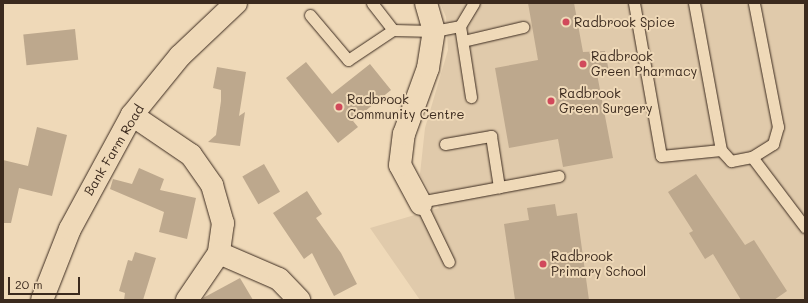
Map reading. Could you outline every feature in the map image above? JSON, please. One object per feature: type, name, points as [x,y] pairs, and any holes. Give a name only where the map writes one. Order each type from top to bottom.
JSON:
[{"type":"street","name":"Bank Farm Road","points":[[42,300],[73,222],[132,115],[180,56],[236,3]]},
{"type":"street","points":[[420,203],[400,165],[404,134],[428,68],[434,31],[426,3]]},
{"type":"street","points":[[132,115],[191,154],[212,185],[223,223],[219,253],[187,300]]},
{"type":"street","points":[[219,253],[279,279],[299,300]]},
{"type":"lane","points":[[372,3],[393,30]]},
{"type":"lane","points":[[471,97],[460,26],[474,3]]},
{"type":"lane","points":[[634,3],[661,156],[721,150]]},
{"type":"lane","points":[[694,3],[721,150],[731,161],[752,157],[773,144],[778,127],[754,3]]},
{"type":"lane","points":[[310,15],[348,60],[393,30],[434,31],[460,26]]},
{"type":"lane","points":[[463,41],[523,27]]},
{"type":"lane","points":[[444,144],[491,136],[499,187]]},
{"type":"lane","points":[[752,157],[805,227]]},
{"type":"lane","points":[[449,262],[420,203],[560,176]]},
{"type":"shaded area","points":[[440,3],[805,3],[805,300],[420,300],[370,228],[439,208],[420,174],[425,128],[448,50],[446,17]]},
{"type":"building","name":"Radbrook Green Surgery","points":[[528,3],[574,3],[583,52],[605,51],[609,72],[597,74],[613,158],[563,167],[558,139],[509,148],[495,68],[538,60]]},
{"type":"building","points":[[75,29],[78,60],[27,65],[23,34]]},
{"type":"building","name":"Radbrook Community Centre","points":[[306,62],[332,94],[370,64],[391,90],[353,121],[358,127],[338,143],[286,78]]},
{"type":"building","points":[[217,67],[246,72],[239,116],[245,112],[240,146],[208,142],[216,135],[221,101],[221,90],[213,88]]},
{"type":"building","points":[[37,127],[67,135],[52,196],[19,188],[11,223],[3,223],[3,160],[28,166]]},
{"type":"building","points":[[264,164],[280,192],[258,204],[242,176]]},
{"type":"building","points":[[139,168],[164,179],[160,190],[196,198],[187,239],[159,232],[164,212],[110,189],[113,179],[132,184]]},
{"type":"building","points":[[696,174],[745,245],[754,240],[787,291],[774,300],[741,300],[713,254],[705,259],[689,233],[693,231],[668,192]]},
{"type":"building","points":[[307,191],[322,214],[316,218],[341,253],[357,284],[334,296],[312,253],[304,259],[273,213]]},
{"type":"building","points":[[555,204],[557,216],[577,213],[589,300],[515,300],[504,224],[529,220],[527,208]]},
{"type":"building","points":[[135,252],[156,258],[143,300],[124,300],[125,293],[119,291],[128,260],[132,261]]},
{"type":"building","points":[[240,278],[253,300],[202,300],[203,298]]},
{"type":"place","name":"Radbrook Spice","points":[[566,22]]},
{"type":"place","name":"Radbrook Green Pharmacy","points":[[583,64]]},
{"type":"place","name":"Radbrook Green Surgery","points":[[551,101]]},
{"type":"place","name":"Radbrook Community Centre","points":[[339,107]]},
{"type":"place","name":"Radbrook Primary School","points":[[543,264]]}]
